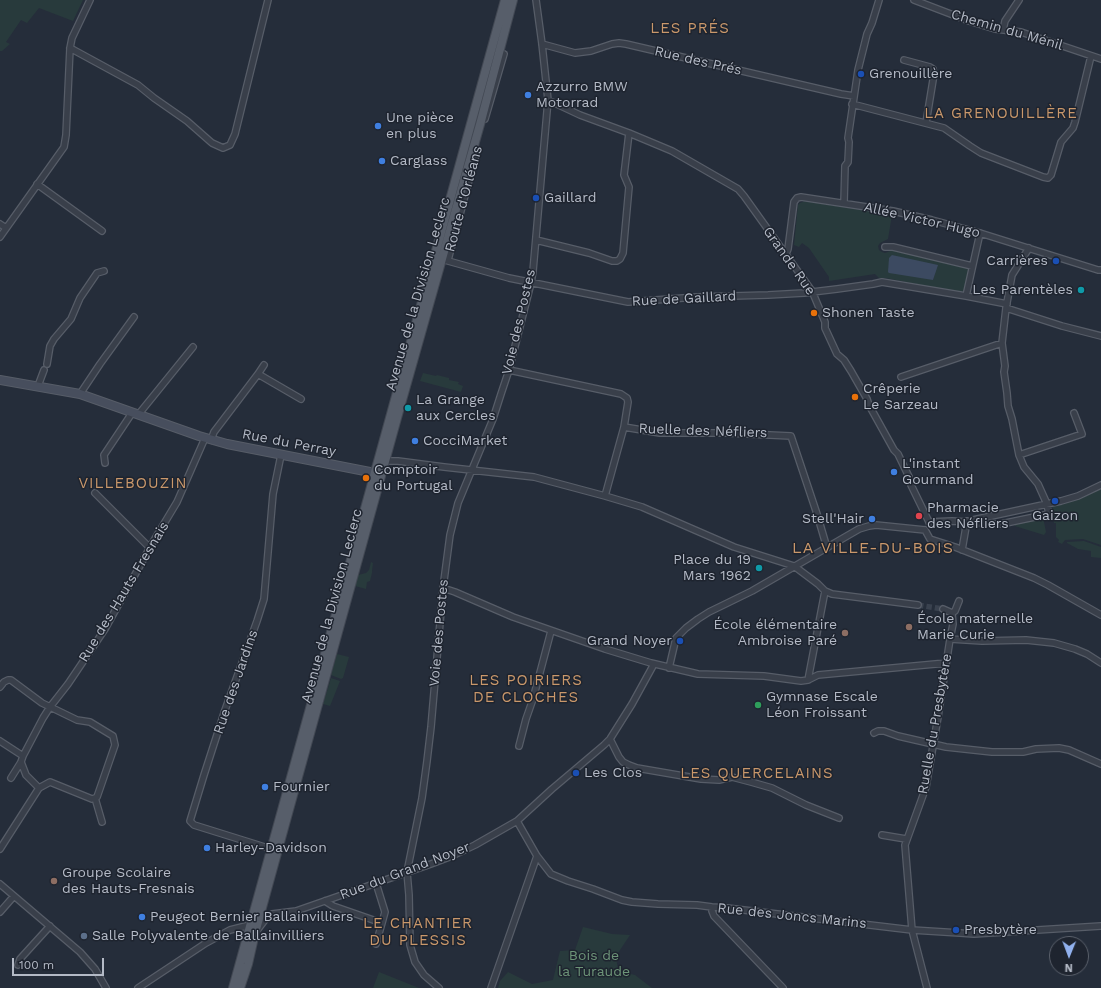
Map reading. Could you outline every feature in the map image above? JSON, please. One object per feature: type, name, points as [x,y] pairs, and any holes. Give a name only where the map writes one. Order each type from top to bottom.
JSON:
[{"type":"main road","name":"Avenue de la Division Leclerc","points":[[233,988],[505,0]]},
{"type":"main road","name":"Avenue de la Division Leclerc","points":[[240,988],[248,964],[255,933],[386,461],[445,259],[513,0]]},
{"type":"main road","points":[[246,988],[248,964]]},
{"type":"street","points":[[0,237],[64,147],[66,135],[70,48],[72,38],[90,0]]},
{"type":"street","points":[[70,48],[138,85],[187,121],[212,143],[223,148],[230,145],[235,134],[268,0]]},
{"type":"street","name":"Voie des Postes","points":[[439,988],[424,975],[415,962],[410,945],[407,872],[422,798],[428,754],[446,558],[453,519],[458,503],[493,419],[509,370],[531,283],[548,100],[536,0]]},
{"type":"street","points":[[844,203],[845,166],[848,162],[848,138],[852,104],[864,44],[877,9],[876,5],[879,0]]},
{"type":"street","name":"Chemin du Ménil","points":[[914,0],[969,21],[995,29],[1021,32],[1101,59]]},
{"type":"street","points":[[1003,30],[1005,21],[1019,0]]},
{"type":"street","name":"Rue des Prés","points":[[542,44],[575,53],[590,51],[612,44],[626,44],[854,96]]},
{"type":"street","name":"Route d'Orléans","points":[[445,259],[504,54],[499,52]]},
{"type":"street","points":[[852,104],[944,128],[981,152],[1048,178],[1061,142],[1073,128],[1091,56]]},
{"type":"street","points":[[904,60],[933,69],[934,74],[926,123]]},
{"type":"street","name":"Grande Rue","points":[[548,100],[580,115],[672,151],[738,189],[812,291],[825,322],[825,328],[836,351],[851,371],[894,450],[898,454],[929,522]]},
{"type":"street","name":"Route d'Orléans","points":[[480,137],[481,121]]},
{"type":"street","points":[[536,240],[589,253],[612,261],[620,259],[623,253],[629,187],[624,174],[629,133]]},
{"type":"street","points":[[37,184],[102,231]]},
{"type":"street","name":"Allée Victor Hugo","points":[[786,254],[788,249],[794,202],[796,198],[801,197],[893,211],[932,220],[1101,270]]},
{"type":"street","points":[[0,224],[6,228]]},
{"type":"street","points":[[966,296],[980,233]]},
{"type":"street","points":[[885,247],[972,266]]},
{"type":"street","points":[[925,530],[929,522],[967,521],[1001,524],[1049,514],[1038,484],[1024,467],[1018,455],[1012,419],[1008,406],[1004,372],[1005,366],[1002,343],[1006,306],[1012,275],[1029,248]]},
{"type":"street","name":"Rue de Gaillard","points":[[445,259],[509,278],[628,302],[697,297],[775,295],[837,289],[882,282],[966,296],[1006,306],[1101,336]]},
{"type":"street","points":[[47,364],[50,346],[54,339],[71,319],[80,298],[97,273],[104,271]]},
{"type":"street","points":[[80,394],[134,317]]},
{"type":"street","points":[[901,376],[1002,343]]},
{"type":"street","points":[[105,463],[104,455],[135,414],[193,347]]},
{"type":"street","name":"Rue des Hauts Fresnais","points":[[11,778],[42,718],[105,629],[177,502],[205,438],[214,432],[264,366]]},
{"type":"street","points":[[38,386],[44,370]]},
{"type":"street","name":"Ruelle des Néfliers","points":[[509,370],[621,394],[627,398],[628,402],[624,427],[660,432],[791,436],[818,514],[827,548]]},
{"type":"street","points":[[258,374],[302,399]]},
{"type":"street","name":"Rue du Perray","points":[[0,380],[80,394],[205,438],[244,448],[375,472]]},
{"type":"street","points":[[1018,455],[1082,434],[1074,413]]},
{"type":"street","points":[[605,496],[624,427]]},
{"type":"street","name":"Rue des Jardins","points":[[271,849],[194,825],[190,821],[225,710],[264,600],[273,494],[280,455]]},
{"type":"street","points":[[375,472],[386,461],[398,461],[534,477],[642,507],[734,546],[794,566],[825,591],[832,594],[918,605]]},
{"type":"street","points":[[967,521],[1078,496],[1101,485]]},
{"type":"street","points":[[95,493],[150,548]]},
{"type":"street","points":[[962,550],[967,521]]},
{"type":"street","points":[[669,668],[675,641],[681,633],[698,619],[709,612],[739,598],[860,529],[870,526],[887,526],[925,530]]},
{"type":"street","points":[[925,530],[930,539],[1048,584],[1101,615]]},
{"type":"street","points":[[783,562],[784,572]]},
{"type":"street","points":[[443,588],[551,631],[654,664],[698,674],[764,676],[801,682],[818,675],[946,663]]},
{"type":"street","points":[[808,680],[825,591]]},
{"type":"street","points":[[943,609],[952,612],[955,610],[959,601]]},
{"type":"street","name":"Ruelle du Presbytère","points":[[927,988],[912,930],[905,845],[926,787],[953,624],[952,612]]},
{"type":"street","points":[[519,746],[551,631]]},
{"type":"street","points":[[950,639],[982,641],[1026,640],[1054,643],[1075,649],[1101,662]]},
{"type":"street","name":"Rue du Grand Noyer","points":[[255,933],[268,916],[272,914],[296,911],[407,872],[457,853],[517,821],[604,745],[632,704],[654,664]]},
{"type":"street","points":[[0,687],[4,682],[11,680],[42,704],[77,720],[90,722],[113,736],[115,745],[98,797],[92,799],[50,782],[39,788],[0,849]]},
{"type":"street","points":[[874,733],[884,731],[898,736],[934,744],[992,752],[1024,752],[1036,749],[1059,748],[1069,750],[1101,764]]},
{"type":"street","points":[[610,738],[623,762],[637,768],[701,779],[719,780],[732,778],[751,782],[772,788],[806,805],[840,818]]},
{"type":"street","points":[[0,741],[22,759],[26,775],[39,788]]},
{"type":"street","points":[[95,798],[102,822]]},
{"type":"street","name":"Rue des Joncs Marins","points":[[517,821],[537,856],[551,874],[568,882],[593,889],[622,900],[645,904],[697,904],[912,930],[974,934],[1101,926]]},
{"type":"street","points":[[882,835],[906,839]]},
{"type":"street","points":[[491,988],[537,856]]},
{"type":"street","points":[[376,883],[384,912],[376,944]]},
{"type":"street","points":[[0,884],[80,952],[95,969],[106,988]]},
{"type":"street","points":[[0,912],[14,896]]},
{"type":"street","points":[[325,901],[333,906],[382,922]]},
{"type":"street","points":[[712,907],[714,916],[783,988]]},
{"type":"street","points":[[138,988],[206,943],[230,930],[250,925]]},
{"type":"street","points":[[18,965],[20,959],[50,926]]},
{"type":"green space","points":[[0,0],[83,0],[73,21],[39,8],[27,23],[21,20],[6,42],[10,44],[0,51]]},
{"type":"green space","points":[[805,201],[892,215],[888,239],[880,243],[878,246],[879,250],[885,253],[893,250],[967,268],[969,272],[964,291],[960,293],[886,278],[879,278],[875,274],[829,281],[829,277],[809,248],[802,243],[799,247],[794,245],[798,205]],"holes":[[[892,255],[935,273],[933,280]]]},
{"type":"green space","points":[[423,373],[449,378],[449,380],[459,382],[458,384],[463,386],[461,392],[420,381]]},
{"type":"green space","points":[[1101,489],[1101,545],[1083,539],[1065,540],[1062,544],[1058,542],[1059,540],[1056,537],[1056,523],[1054,523],[1051,510],[1054,505],[1079,499]]},
{"type":"green space","points":[[1043,517],[1046,532],[1044,535],[1015,526],[1015,523]]},
{"type":"green space","points":[[1084,541],[1101,547],[1101,558],[1091,557],[1091,551],[1078,549],[1067,543]]},
{"type":"green space","points":[[371,562],[373,563],[372,573],[370,581],[367,582],[366,589],[355,586],[358,575],[366,573],[369,570]]},
{"type":"green space","points":[[337,654],[349,657],[343,678],[341,679],[331,675]]},
{"type":"green space","points":[[331,678],[340,681],[330,706],[323,704]]},
{"type":"green space","name":"Bois de la Turaude","points":[[583,927],[612,934],[630,935],[616,956],[618,971],[635,975],[652,988],[498,988],[500,981],[508,972],[532,984],[553,980],[560,951],[575,950]]},
{"type":"green space","points":[[379,972],[419,988],[373,988]]},
{"type":"water","points":[[892,255],[938,265],[933,280],[889,273],[889,258]]},
{"type":"tunnel","points":[[918,605],[943,609]]},
{"type":"place","name":"Grenouillère","points":[[861,74]]},
{"type":"place","name":"Azzurro BMW Motorrad","points":[[528,95]]},
{"type":"place","name":"Une pièce en plus","points":[[378,126]]},
{"type":"place","name":"Carglass","points":[[382,161]]},
{"type":"place","name":"Gaillard","points":[[536,198]]},
{"type":"place","name":"Carrières","points":[[1056,261]]},
{"type":"place","name":"Les Parentèles","points":[[1081,290]]},
{"type":"place","name":"Shonen Taste","points":[[814,313]]},
{"type":"place","name":"Crêperie Le Sarzeau","points":[[855,397]]},
{"type":"place","name":"La Grange aux Cercles","points":[[408,408]]},
{"type":"place","name":"CocciMarket","points":[[415,441]]},
{"type":"place","name":"L'instant Gourmand","points":[[894,472]]},
{"type":"place","name":"Comptoir du Portugal","points":[[366,478]]},
{"type":"place","name":"Gaizon","points":[[1055,501]]},
{"type":"place","name":"Pharmacie des Néfliers","points":[[919,516]]},
{"type":"place","name":"Stell'Hair","points":[[872,519]]},
{"type":"place","name":"Place du 19 Mars 1962","points":[[759,568]]},
{"type":"place","name":"École maternelle Marie Curie","points":[[909,627]]},
{"type":"place","name":"École élémentaire Ambroise Paré","points":[[845,633]]},
{"type":"place","name":"Grand Noyer","points":[[680,641]]},
{"type":"place","name":"Gymnase Escale Léon Froissant","points":[[758,705]]},
{"type":"place","name":"Les Clos","points":[[576,773]]},
{"type":"place","name":"Fournier","points":[[265,787]]},
{"type":"place","name":"Harley-Davidson","points":[[207,848]]},
{"type":"place","name":"Groupe Scolaire des Hauts-Fresnais","points":[[54,881]]},
{"type":"place","name":"Peugeot Bernier Ballainvilliers","points":[[142,917]]},
{"type":"place","name":"Presbytère","points":[[956,930]]},
{"type":"place","name":"Salle Polyvalente de Ballainvilliers","points":[[84,936]]},
{"type":"district","name":"LES PRÉS","points":[[690,29]]},
{"type":"district","name":"LA GRENOUILLÈRE","points":[[1001,114]]},
{"type":"district","name":"VILLEBOUZIN","points":[[133,484]]},
{"type":"district","name":"LA VILLE-DU-BOIS","points":[[873,548]]},
{"type":"district","name":"LES POIRIERS DE CLOCHES","points":[[526,690]]},
{"type":"district","name":"LES QUERCELAINS","points":[[757,774]]},
{"type":"district","name":"LE CHANTIER DU PLESSIS","points":[[418,932]]}]
